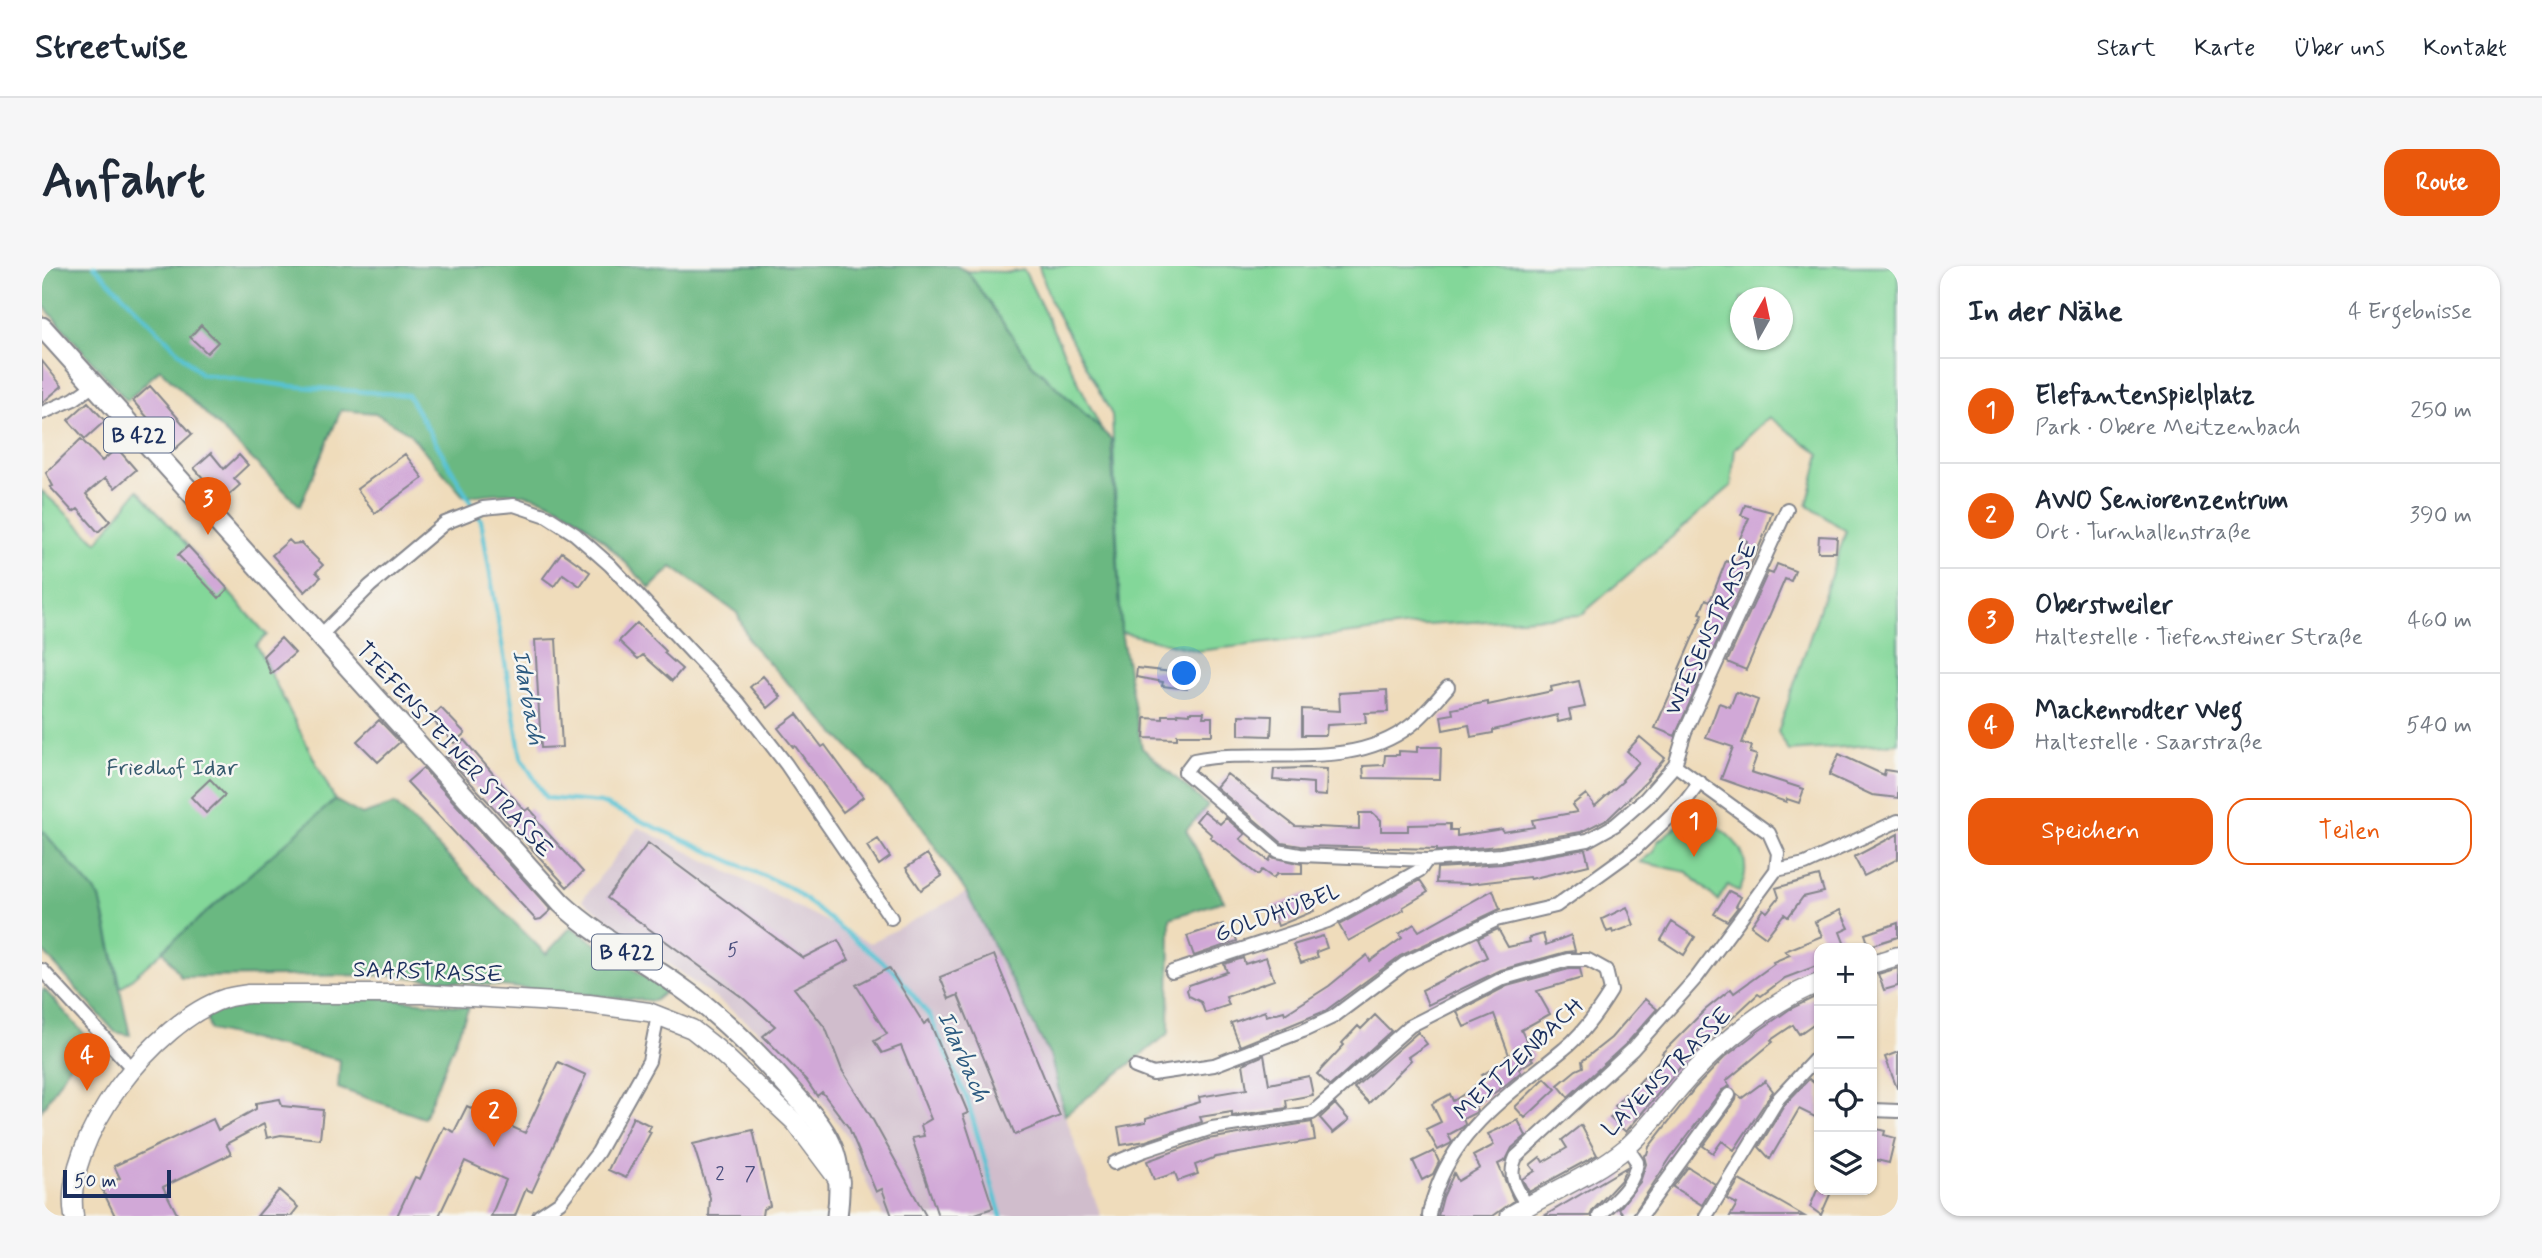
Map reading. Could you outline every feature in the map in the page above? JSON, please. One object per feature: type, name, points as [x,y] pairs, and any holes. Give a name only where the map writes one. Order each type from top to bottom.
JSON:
[{"type":"main road","name":"TIEFENSTEINER STRASSE","points":[[42,327],[561,903],[595,931],[709,1008],[770,1066],[826,1132],[835,1154],[840,1182]]},
{"type":"main road","name":"B 422","points":[[837,1216],[840,1182]]},
{"type":"street","points":[[42,413],[74,399],[94,385]]},
{"type":"street","points":[[320,636],[370,586],[445,523],[483,508],[514,505],[547,516],[575,534],[610,565],[738,702],[786,764],[891,918]]},
{"type":"street","name":"WIESENSTRASSE","points":[[1675,765],[1685,732],[1787,509]]},
{"type":"street","points":[[1448,687],[1410,726],[1380,742],[1342,754],[1216,756],[1195,760],[1185,772],[1278,850],[1300,855],[1427,860],[1501,855],[1588,840],[1615,825],[1644,799],[1675,765],[1769,833],[1778,853],[1776,870],[1697,977],[1633,1049],[1516,1157],[1511,1168],[1513,1180],[1527,1206]]},
{"type":"street","points":[[1135,1067],[1153,1074],[1214,1065],[1303,1031],[1333,1017],[1404,964],[1496,920],[1556,906],[1635,849],[1685,802],[1700,782]]},
{"type":"street","points":[[1776,870],[1805,864],[1898,821]]},
{"type":"street","name":"GOLDHÜBEL","points":[[1172,972],[1328,921],[1420,870],[1427,860]]},
{"type":"street","points":[[1877,962],[1898,956]]},
{"type":"street","name":"MEITZENBACH","points":[[1114,1163],[1212,1128],[1312,1113],[1410,1026],[1504,978],[1568,960],[1588,960],[1606,970],[1611,991],[1599,1011],[1566,1048],[1518,1084],[1487,1112],[1462,1140],[1446,1165],[1429,1216]]},
{"type":"street","points":[[42,970],[133,1069]]},
{"type":"street","name":"LAYENSTRASSE","points":[[1510,1216],[1628,1147],[1692,1074],[1756,1017],[1800,990],[1814,985]]},
{"type":"street","name":"SAARSTRASSE","points":[[74,1216],[72,1195],[78,1163],[104,1108],[133,1069],[166,1036],[204,1008],[226,998],[248,993],[410,994],[527,999],[623,1007],[658,1015],[692,1029],[758,1086],[804,1133],[840,1182]]},
{"type":"street","points":[[539,1216],[560,1202],[598,1152],[649,1061],[658,1015]]},
{"type":"street","points":[[1706,1216],[1777,1100],[1814,1060]]},
{"type":"street","points":[[1641,1216],[1729,1094]]},
{"type":"street","points":[[1877,1110],[1898,1111]]},
{"type":"street","points":[[1599,1216],[1613,1211],[1636,1173],[1637,1162],[1628,1147]]},
{"type":"shaded area","points":[[638,827],[870,943],[967,892],[1051,1058],[1065,1115],[1101,1216],[883,1216],[846,1134],[806,1080],[754,1027],[582,900]]},
{"type":"green space","points":[[42,266],[956,266],[967,271],[1031,363],[1111,439],[1121,632],[1142,748],[1208,806],[1186,830],[1224,901],[1170,918],[1169,1033],[1065,1115],[1051,1058],[966,892],[917,820],[750,643],[737,613],[672,567],[650,588],[580,520],[546,501],[512,493],[464,497],[409,433],[375,413],[341,410],[300,506],[160,369],[127,401],[42,304]]},
{"type":"green space","points":[[1039,266],[1898,266],[1898,743],[1789,751],[1778,732],[1846,531],[1807,505],[1820,454],[1769,417],[1735,449],[1731,486],[1581,615],[1412,626],[1198,651],[1121,632],[1112,415],[1051,302]]},
{"type":"green space","points":[[1024,270],[1101,429],[1031,363],[967,271]]},
{"type":"green space","name":"Friedhof Idar","points":[[138,490],[267,635],[256,645],[335,800],[121,988],[100,898],[42,830],[42,491],[97,542]]},
{"type":"green space","points":[[335,800],[362,815],[395,804],[546,954],[571,927],[666,991],[654,1001],[387,975],[181,977],[163,950]]},
{"type":"green space","points":[[1695,812],[1728,835],[1742,854],[1745,865],[1739,892],[1728,885],[1718,901],[1687,872],[1640,862],[1653,852],[1658,841]]},
{"type":"green space","points":[[42,830],[100,898],[130,1035],[115,1032],[42,950]]},
{"type":"green space","points":[[44,989],[87,1037],[42,1110],[42,992]]},
{"type":"green space","points":[[374,997],[469,1007],[424,1118],[338,1088],[340,1060],[210,1030],[206,1015],[246,999]]},
{"type":"building","points":[[201,325],[218,342],[207,353],[190,337]]},
{"type":"building","points":[[42,361],[62,386],[42,403]]},
{"type":"building","points":[[150,386],[192,434],[175,449],[133,401]]},
{"type":"building","points":[[88,402],[105,421],[85,439],[68,420]]},
{"type":"building","points":[[81,439],[102,461],[117,448],[136,470],[115,488],[105,478],[86,494],[110,521],[98,532],[78,509],[73,512],[50,487],[53,486],[46,473]]},
{"type":"building","points":[[211,453],[224,469],[239,455],[248,465],[234,478],[240,485],[223,500],[194,468]]},
{"type":"building","points":[[405,454],[423,478],[375,513],[357,489]]},
{"type":"building","points":[[1745,505],[1772,512],[1675,736],[1655,728],[1681,670],[1679,669],[1703,614],[1700,613],[1706,599],[1710,601],[1726,561],[1737,565],[1747,541],[1740,538],[1749,518],[1741,515]]},
{"type":"building","points":[[1819,536],[1837,537],[1836,552],[1818,552]]},
{"type":"building","points":[[289,540],[293,544],[301,543],[323,565],[316,572],[321,577],[305,592],[272,555]]},
{"type":"building","points":[[188,546],[228,589],[219,598],[178,555]]},
{"type":"building","points":[[562,552],[590,572],[580,586],[563,574],[554,586],[543,578]]},
{"type":"building","points":[[1777,564],[1795,571],[1791,581],[1785,579],[1746,670],[1727,662],[1768,572],[1773,574]]},
{"type":"building","points":[[637,623],[682,669],[672,681],[643,655],[638,659],[619,641]]},
{"type":"building","points":[[281,638],[295,653],[271,674],[263,656]]},
{"type":"building","points":[[556,639],[562,747],[541,748],[535,640]]},
{"type":"building","points":[[1137,668],[1189,674],[1187,689],[1162,686],[1163,682],[1136,677]]},
{"type":"building","points":[[763,676],[781,697],[768,708],[750,687]]},
{"type":"building","points":[[1579,681],[1585,707],[1569,710],[1571,719],[1558,722],[1557,715],[1471,737],[1469,725],[1443,730],[1441,716],[1453,714],[1452,709],[1488,702],[1488,705],[1552,691],[1551,687]]},
{"type":"building","points":[[1387,690],[1388,712],[1365,713],[1366,723],[1327,725],[1326,735],[1302,735],[1302,709],[1340,711],[1339,693]]},
{"type":"building","points":[[1736,692],[1758,700],[1742,743],[1752,746],[1750,753],[1757,755],[1751,772],[1804,789],[1799,803],[1787,799],[1786,802],[1721,779],[1733,747],[1706,738],[1719,703],[1730,707]]},
{"type":"building","points":[[441,708],[465,733],[454,743],[431,718]]},
{"type":"building","points":[[1204,712],[1203,717],[1212,717],[1212,735],[1177,735],[1177,739],[1144,738],[1145,718],[1163,719],[1163,715]]},
{"type":"building","points":[[797,714],[822,747],[825,745],[863,797],[843,812],[795,746],[793,747],[778,728]]},
{"type":"building","points":[[1239,715],[1272,716],[1271,736],[1239,735]]},
{"type":"building","points":[[379,720],[400,742],[378,762],[357,741]]},
{"type":"building","points":[[1640,737],[1665,758],[1648,780],[1609,818],[1581,832],[1500,846],[1437,851],[1282,843],[1216,787],[1227,774],[1295,826],[1359,829],[1359,813],[1373,813],[1381,820],[1381,831],[1408,831],[1408,825],[1450,824],[1450,830],[1457,830],[1457,836],[1502,829],[1503,832],[1534,827],[1532,820],[1577,812],[1572,805],[1586,794],[1595,806],[1623,781],[1639,762],[1627,751]]},
{"type":"building","points":[[464,740],[525,811],[529,808],[537,817],[535,819],[583,872],[567,887],[446,756]]},
{"type":"building","points":[[1417,747],[1441,747],[1440,779],[1364,778],[1363,766],[1384,765],[1385,755],[1399,755],[1399,751],[1417,752]]},
{"type":"building","points":[[1839,754],[1884,775],[1885,770],[1898,772],[1898,798],[1872,795],[1829,775]]},
{"type":"building","points":[[423,768],[551,910],[541,919],[536,920],[407,782]]},
{"type":"building","points":[[1274,769],[1327,769],[1326,796],[1313,795],[1313,783],[1273,780]]},
{"type":"building","points":[[210,779],[225,795],[206,813],[191,797]]},
{"type":"building","points":[[1204,811],[1220,824],[1226,818],[1245,834],[1240,839],[1269,861],[1271,857],[1302,864],[1302,874],[1277,874],[1273,878],[1262,870],[1258,875],[1210,837],[1212,835],[1196,821]]},
{"type":"building","points":[[1898,834],[1898,859],[1864,876],[1854,857]]},
{"type":"building","points":[[878,839],[890,857],[879,865],[867,846]]},
{"type":"building","points":[[648,843],[803,958],[838,940],[849,960],[794,988],[826,1029],[842,1070],[926,1216],[892,1216],[882,1189],[876,1192],[849,1128],[822,1092],[817,1096],[806,1080],[763,1036],[775,1026],[743,998],[607,898]]},
{"type":"building","points":[[1585,849],[1589,865],[1530,879],[1469,884],[1436,883],[1437,868],[1502,864]]},
{"type":"building","points":[[927,854],[942,876],[921,890],[906,868]]},
{"type":"building","points":[[1819,876],[1824,892],[1803,897],[1788,917],[1784,914],[1766,937],[1751,926],[1763,909],[1767,912],[1779,897],[1776,888]]},
{"type":"building","points":[[1420,880],[1428,892],[1403,907],[1404,910],[1348,941],[1339,925]]},
{"type":"building","points":[[1493,890],[1500,909],[1400,956],[1325,1011],[1240,1046],[1231,1023],[1265,1011],[1266,1016],[1284,1011],[1285,1014],[1329,986],[1367,955],[1370,961],[1402,938],[1399,934],[1414,924],[1419,931]]},
{"type":"building","points":[[1729,891],[1741,897],[1736,906],[1738,907],[1727,921],[1714,914]]},
{"type":"building","points":[[1307,893],[1314,911],[1278,926],[1271,907]]},
{"type":"building","points":[[1627,907],[1634,925],[1613,933],[1612,930],[1607,932],[1602,919]]},
{"type":"building","points":[[1840,910],[1849,928],[1840,932],[1844,943],[1814,943],[1814,967],[1785,978],[1761,996],[1758,994],[1682,1065],[1626,1132],[1610,1118],[1618,1109],[1615,1106],[1625,1094],[1627,1096],[1664,1055],[1662,1053],[1705,1010],[1731,989],[1734,993],[1774,964],[1773,962],[1790,955],[1785,951],[1822,936],[1815,922]]},
{"type":"building","points":[[1672,922],[1695,937],[1684,955],[1661,940]]},
{"type":"building","points":[[1898,923],[1898,937],[1877,944],[1868,943],[1865,934]]},
{"type":"building","points":[[1223,924],[1228,938],[1235,935],[1237,941],[1194,956],[1187,936]]},
{"type":"building","points":[[1498,929],[1508,947],[1530,942],[1529,938],[1543,934],[1546,945],[1571,935],[1575,951],[1501,970],[1428,1005],[1422,990],[1487,957],[1478,938]]},
{"type":"building","points":[[1323,936],[1327,948],[1316,952],[1318,957],[1301,963],[1293,945]]},
{"type":"building","points":[[994,955],[1060,1116],[1015,1135],[958,995],[949,999],[940,977]]},
{"type":"building","points":[[1266,957],[1274,980],[1226,997],[1229,1005],[1205,1013],[1201,1002],[1189,996],[1189,985],[1227,972],[1224,964],[1243,958],[1245,964]]},
{"type":"building","points":[[889,968],[924,1024],[929,1020],[968,1113],[963,1115],[993,1208],[969,1216],[938,1216],[912,1138],[924,1136],[921,1125],[931,1119],[901,1046],[882,1053],[874,1041],[887,1034],[856,985]]},
{"type":"building","points":[[1898,968],[1898,986],[1884,990],[1878,974]]},
{"type":"building","points":[[1569,969],[1580,969],[1582,978],[1537,991],[1550,1014],[1521,1030],[1534,1056],[1531,1058],[1533,1060],[1519,1069],[1521,1072],[1508,1083],[1475,1107],[1475,1113],[1463,1119],[1463,1127],[1448,1135],[1452,1142],[1438,1150],[1426,1129],[1441,1122],[1432,1104],[1450,1094],[1453,1101],[1475,1087],[1485,1079],[1482,1075],[1508,1059],[1506,1056],[1509,1055],[1494,1014],[1464,1027],[1457,1012],[1507,986]]},
{"type":"building","points":[[1814,997],[1814,1024],[1799,1034],[1793,1025],[1771,1040],[1773,1042],[1726,1081],[1730,1086],[1722,1090],[1671,1157],[1632,1216],[1625,1216],[1619,1209],[1640,1182],[1646,1164],[1644,1156],[1695,1088],[1725,1057],[1790,1009]]},
{"type":"building","points":[[1645,999],[1657,1009],[1627,1043],[1568,1097],[1558,1085],[1583,1067],[1582,1061],[1611,1038]]},
{"type":"building","points":[[1375,1015],[1391,1031],[1330,1086],[1317,1074],[1358,1026],[1361,1029]]},
{"type":"building","points":[[1418,1032],[1427,1044],[1408,1057],[1411,1060],[1369,1103],[1354,1088]]},
{"type":"building","points":[[1898,1052],[1898,1088],[1897,1088],[1885,1057]]},
{"type":"building","points":[[1264,1055],[1269,1084],[1309,1076],[1313,1095],[1286,1100],[1287,1108],[1232,1116],[1232,1112],[1200,1117],[1202,1122],[1146,1141],[1121,1145],[1118,1127],[1146,1122],[1146,1118],[1200,1102],[1199,1097],[1247,1089],[1243,1064]]},
{"type":"building","points":[[558,1062],[586,1075],[532,1192],[526,1189],[515,1216],[491,1216],[506,1180],[465,1161],[439,1216],[397,1216],[415,1177],[420,1179],[444,1127],[454,1132],[467,1106],[525,1133]]},
{"type":"building","points":[[1545,1078],[1556,1089],[1525,1118],[1515,1107]]},
{"type":"building","points":[[1809,1079],[1814,1083],[1814,1116],[1799,1109],[1770,1159],[1759,1147],[1785,1104]]},
{"type":"building","points":[[1765,1081],[1773,1091],[1734,1150],[1722,1141],[1713,1153],[1703,1146],[1736,1100],[1737,1094],[1742,1098]]},
{"type":"building","points":[[280,1099],[282,1106],[323,1110],[320,1139],[281,1135],[267,1138],[264,1124],[226,1144],[231,1154],[163,1187],[178,1216],[115,1216],[101,1187],[120,1178],[114,1166],[213,1119],[218,1130],[256,1109],[256,1103]]},
{"type":"building","points":[[1335,1104],[1349,1120],[1333,1133],[1320,1118]]},
{"type":"building","points":[[633,1117],[651,1126],[648,1131],[651,1132],[626,1178],[608,1170]]},
{"type":"building","points":[[1518,1120],[1526,1136],[1512,1148],[1506,1160],[1498,1164],[1514,1201],[1493,1216],[1438,1216],[1454,1173],[1458,1181],[1480,1168],[1473,1156],[1494,1145],[1488,1134]]},
{"type":"building","points":[[1312,1122],[1315,1140],[1216,1157],[1195,1165],[1198,1174],[1178,1181],[1175,1173],[1154,1180],[1147,1161],[1208,1139]]},
{"type":"building","points":[[1581,1125],[1597,1155],[1529,1192],[1522,1179],[1535,1171],[1530,1165],[1540,1157],[1543,1162],[1567,1148],[1562,1140]]},
{"type":"building","points":[[1877,1129],[1885,1131],[1884,1135],[1895,1138],[1889,1163],[1877,1160]]},
{"type":"building","points":[[753,1130],[770,1206],[763,1209],[762,1216],[709,1216],[710,1198],[693,1144]]},
{"type":"building","points":[[1434,1151],[1439,1162],[1433,1174],[1422,1180],[1413,1161]]},
{"type":"building","points":[[1627,1167],[1621,1180],[1590,1216],[1544,1216]]},
{"type":"building","points":[[1688,1167],[1715,1184],[1702,1205],[1673,1187]]},
{"type":"building","points":[[1739,1180],[1804,1216],[1730,1216],[1737,1204],[1727,1199]]},
{"type":"building","points":[[279,1190],[298,1207],[291,1216],[257,1216]]},
{"type":"building","points":[[1815,1195],[1830,1195],[1821,1215],[1810,1207]]},
{"type":"waterway","name":"Idarbach","points":[[94,266],[201,374],[289,386],[408,395],[481,520],[521,757],[546,798],[601,803],[791,888],[895,972],[930,1017],[967,1099],[1001,1216]]},
{"type":"place","name":"Oberstweiler","points":[[208,535]]},
{"type":"place","name":"Elefantenspielplatz","points":[[1694,857]]},
{"type":"place","name":"Mackenrodter Weg","points":[[87,1091]]},
{"type":"place","name":"AWO Seniorenzentrum","points":[[494,1147]]}]
